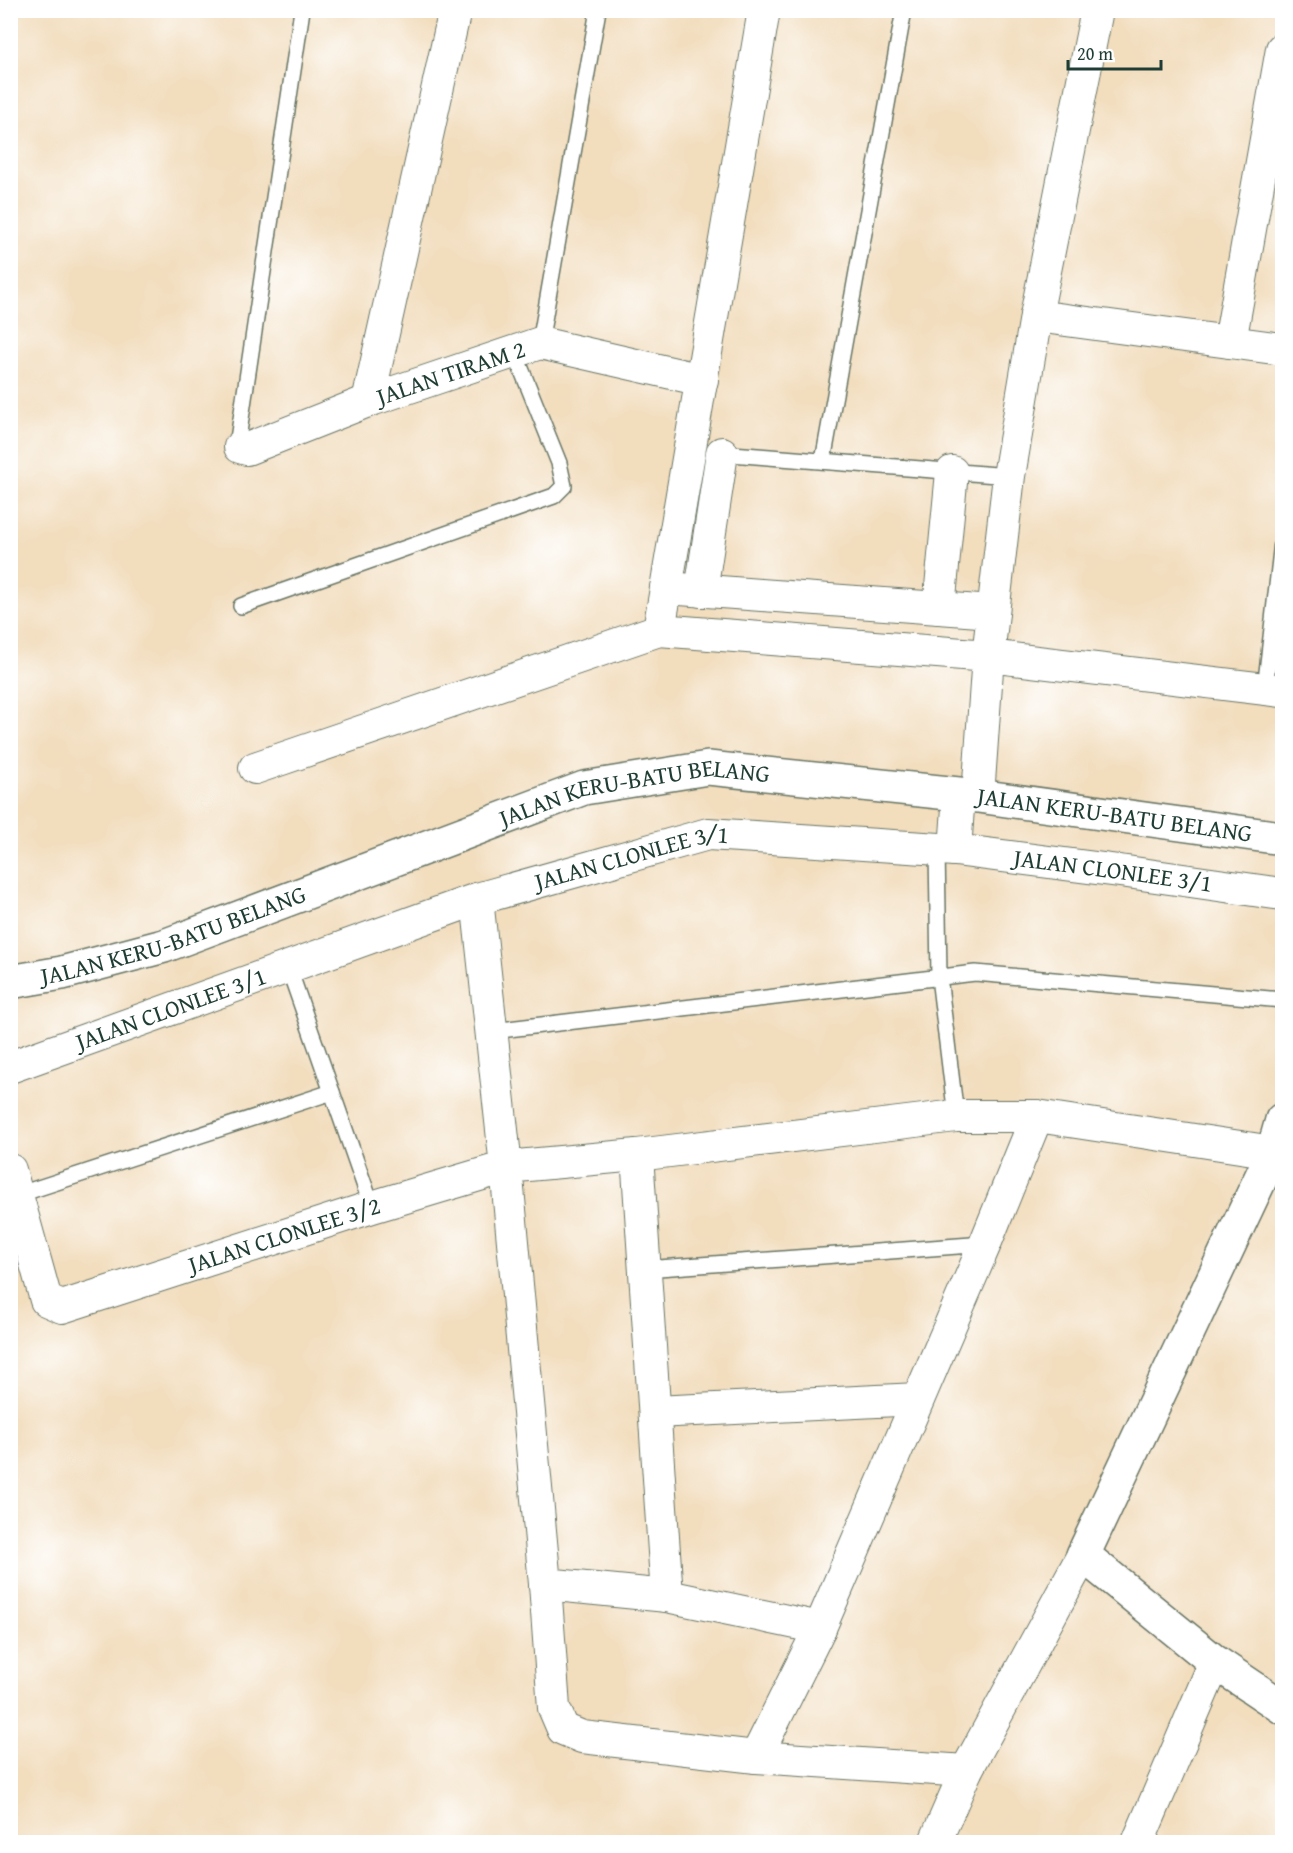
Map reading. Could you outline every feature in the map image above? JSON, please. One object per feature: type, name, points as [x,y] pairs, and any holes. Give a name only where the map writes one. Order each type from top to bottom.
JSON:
[{"type":"street","points":[[368,401],[455,10]]},
{"type":"street","points":[[659,630],[764,10]]},
{"type":"street","points":[[946,850],[969,795],[1009,476],[1036,316],[1093,12]]},
{"type":"street","points":[[1230,342],[1282,49]]},
{"type":"street","points":[[1036,316],[1282,348]]},
{"type":"street","name":"JALAN TIRAM 2","points":[[240,447],[247,449],[368,401],[527,347],[702,380]]},
{"type":"street","points":[[701,591],[722,453]]},
{"type":"street","points":[[939,608],[952,472]]},
{"type":"street","points":[[666,588],[993,612]]},
{"type":"street","points":[[255,768],[659,630],[988,656],[1274,690]]},
{"type":"street","name":"JALAN KERU-BATU BELANG","points":[[10,982],[62,973],[164,946],[584,788],[708,768],[969,795],[1282,838]]},
{"type":"street","name":"JALAN CLONLEE 3/1","points":[[10,1067],[477,899],[708,834],[946,850],[1282,894]]},
{"type":"street","points":[[477,899],[506,1167],[545,1584],[554,1708],[563,1729],[582,1737],[756,1757],[966,1771]]},
{"type":"street","name":"JALAN CLONLEE 3/2","points":[[14,1182],[46,1300],[62,1307],[372,1207],[506,1167],[637,1155],[956,1116],[1037,1116],[1273,1152]]},
{"type":"street","points":[[756,1757],[820,1628],[1037,1116]]},
{"type":"street","points":[[935,1842],[966,1771],[1083,1555],[1273,1152],[1282,1120]]},
{"type":"street","points":[[637,1155],[667,1596]]},
{"type":"street","points":[[655,1412],[918,1399]]},
{"type":"street","points":[[1083,1555],[1215,1662],[1282,1707]]},
{"type":"street","points":[[545,1584],[667,1596],[820,1628]]},
{"type":"street","points":[[1138,1842],[1215,1662]]},
{"type":"lane","points":[[240,447],[238,439],[302,10]]},
{"type":"lane","points":[[242,606],[554,496],[564,486],[527,347],[598,10]]},
{"type":"lane","points":[[823,462],[904,10]]},
{"type":"lane","points":[[689,451],[1009,476]]},
{"type":"lane","points":[[1274,690],[1282,543]]},
{"type":"lane","points":[[946,850],[939,977],[956,1116]]},
{"type":"lane","points":[[288,966],[372,1207]]},
{"type":"lane","points":[[492,1031],[975,973],[1282,1000]]},
{"type":"lane","points":[[14,1182],[333,1092]]},
{"type":"lane","points":[[645,1269],[984,1244]]}]
